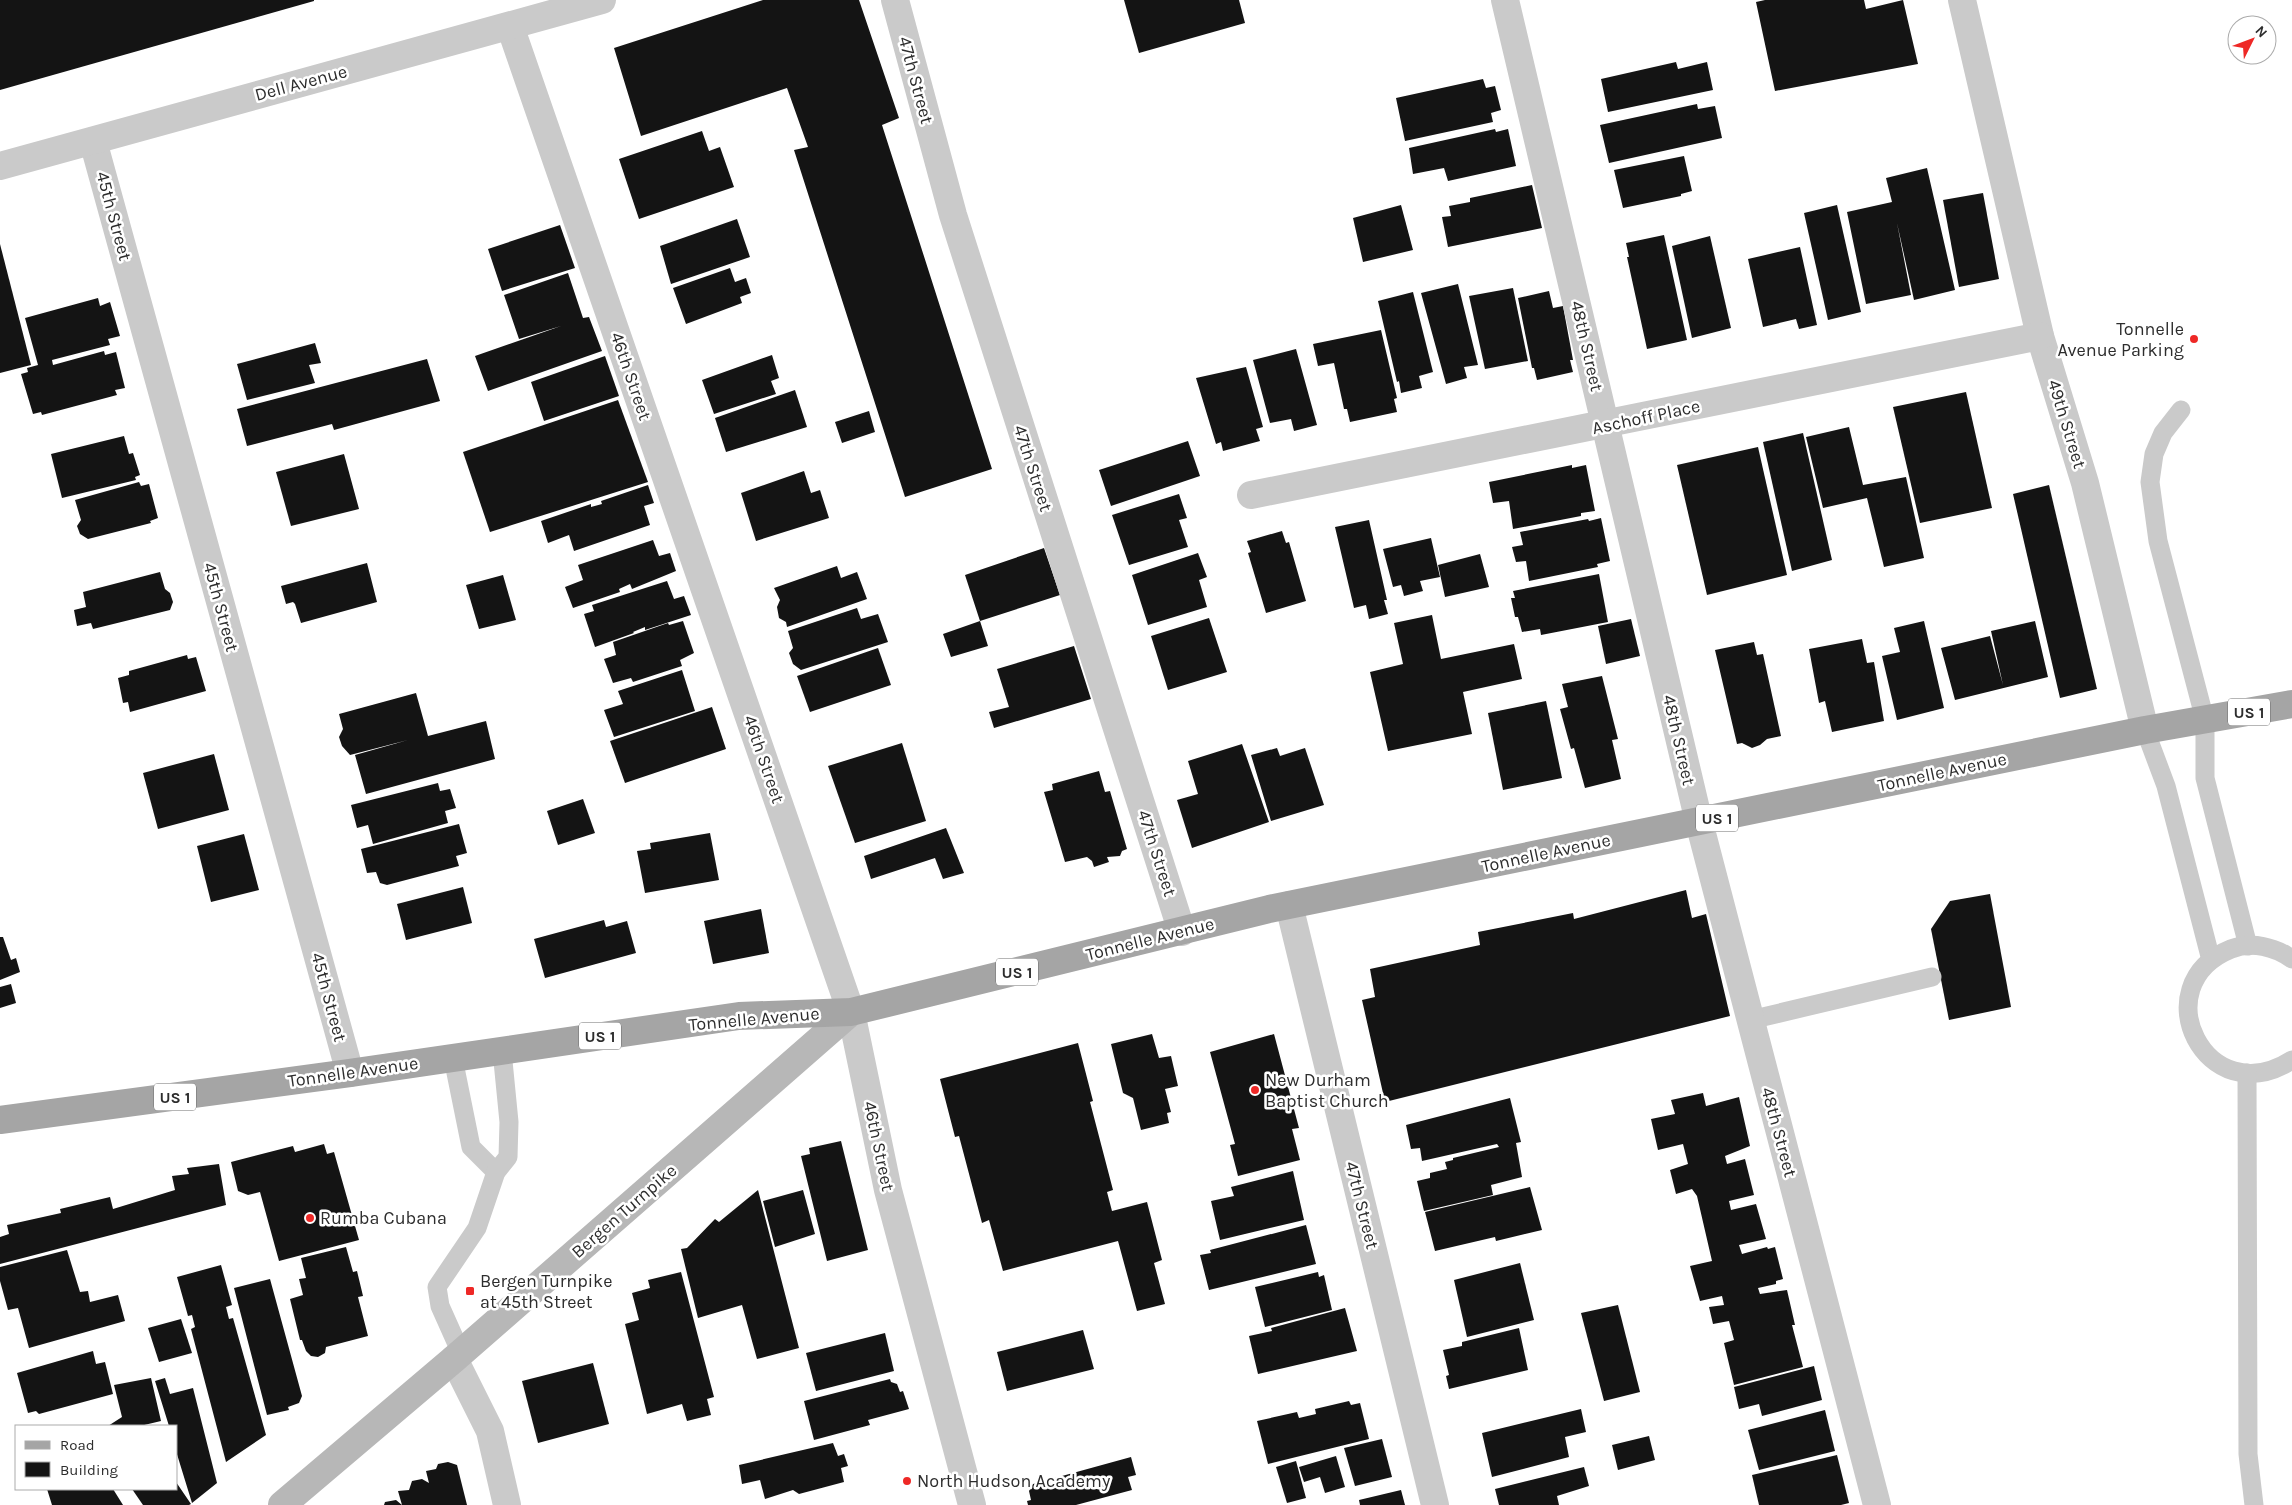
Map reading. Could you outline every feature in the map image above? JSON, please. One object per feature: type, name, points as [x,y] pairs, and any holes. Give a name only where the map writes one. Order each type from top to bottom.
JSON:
[{"type":"main road","name":"Tonnelle Avenue","points":[[0,1120],[350,1073],[739,1016],[851,1012],[1289,905],[2145,730],[2292,704]]},
{"type":"main road","name":"Bergen Turnpike","points":[[282,1505],[458,1356],[851,1012]]},
{"type":"street","name":"Dell Avenue","points":[[0,166],[602,0]]},
{"type":"street","name":"47th Street","points":[[895,0],[953,215],[1182,932]]},
{"type":"street","name":"48th Street","points":[[1505,0],[1699,822],[1877,1505]]},
{"type":"street","name":"49th Street","points":[[1962,0],[2040,336],[2085,483],[2145,730]]},
{"type":"street","name":"46th Street","points":[[510,26],[851,1012],[888,1190],[972,1505]]},
{"type":"street","name":"45th Street","points":[[93,141],[350,1073]]},
{"type":"street","name":"Aschoff Place","points":[[1251,496],[2040,336]]},
{"type":"street","name":"47th Street","points":[[1289,905],[1435,1505]]},
{"type":"street","points":[[458,1356],[490,1431],[507,1505]]},
{"type":"lane","points":[[2181,410],[2160,440],[2154,454],[2150,482],[2158,541],[2206,720],[2205,778],[2248,946]]},
{"type":"lane","points":[[2145,730],[2166,786],[2211,960]]},
{"type":"lane","points":[[2292,959],[2281,951],[2259,945],[2231,949],[2218,954],[2202,969],[2191,988],[2187,1010],[2191,1030],[2201,1050],[2217,1064],[2236,1072],[2257,1074],[2278,1069],[2292,1060]]},
{"type":"lane","points":[[1750,1020],[1932,977]]},
{"type":"lane","points":[[458,1356],[440,1306],[437,1287],[477,1228],[496,1172],[508,1157],[509,1122],[502,1051]]},
{"type":"lane","points":[[453,1058],[471,1147],[496,1172]]},
{"type":"lane","points":[[2247,1074],[2248,1454],[2254,1505]]},
{"type":"building","points":[[0,0],[314,0],[314,1],[0,90]]},
{"type":"building","points":[[763,0],[859,0],[899,118],[882,125],[992,469],[905,497],[794,150],[808,147],[787,88],[641,136],[614,48]]},
{"type":"building","points":[[1124,0],[1239,0],[1245,23],[1139,53]]},
{"type":"building","points":[[1765,0],[1864,0],[1866,9],[1903,0],[1918,64],[1775,91],[1756,2]]},
{"type":"building","points":[[1676,62],[1678,69],[1707,62],[1713,90],[1608,112],[1601,79]]},
{"type":"building","points":[[1483,79],[1486,88],[1495,86],[1501,110],[1491,113],[1493,122],[1405,141],[1396,98]]},
{"type":"building","points":[[1697,104],[1698,109],[1715,106],[1722,138],[1609,163],[1600,125]]},
{"type":"building","points":[[1495,129],[1496,132],[1508,129],[1516,166],[1448,181],[1444,168],[1413,174],[1409,148]]},
{"type":"building","points":[[702,131],[709,151],[720,147],[734,187],[639,219],[619,159]]},
{"type":"building","points":[[1684,156],[1692,191],[1681,194],[1681,196],[1623,208],[1614,170]]},
{"type":"building","points":[[1927,168],[1955,290],[1914,300],[1897,223],[1911,295],[1866,304],[1847,212],[1892,202],[1886,178]]},
{"type":"building","points":[[1532,185],[1542,228],[1448,247],[1442,217],[1451,216],[1449,206],[1470,202],[1470,198]]},
{"type":"building","points":[[1983,193],[1999,279],[1959,287],[1943,200]]},
{"type":"building","points":[[1401,205],[1413,250],[1363,262],[1353,218]]},
{"type":"building","points":[[1837,205],[1861,312],[1828,320],[1804,213]]},
{"type":"building","points":[[737,219],[750,257],[671,284],[660,246]]},
{"type":"building","points":[[560,225],[575,268],[502,291],[488,249]]},
{"type":"building","points":[[1664,235],[1687,340],[1647,349],[1627,257],[1629,257],[1626,243]]},
{"type":"building","points":[[1710,236],[1731,328],[1692,338],[1672,246]]},
{"type":"building","points":[[0,244],[31,365],[0,373]]},
{"type":"building","points":[[1800,247],[1817,325],[1799,329],[1796,319],[1763,327],[1748,259]]},
{"type":"building","points":[[730,268],[735,282],[746,278],[751,293],[740,297],[742,303],[686,324],[673,288]]},
{"type":"building","points":[[568,273],[583,318],[589,317],[602,351],[488,391],[475,356],[561,326],[519,339],[504,295]]},
{"type":"building","points":[[1458,284],[1478,365],[1464,367],[1467,378],[1446,384],[1421,293]]},
{"type":"building","points":[[1513,288],[1528,361],[1485,369],[1469,296]]},
{"type":"building","points":[[1549,291],[1553,308],[1563,306],[1573,360],[1570,360],[1573,372],[1537,380],[1534,368],[1532,368],[1518,298]]},
{"type":"building","points":[[1413,292],[1433,372],[1419,376],[1422,388],[1401,393],[1378,301]]},
{"type":"building","points":[[98,298],[100,306],[110,302],[120,336],[108,339],[110,345],[52,360],[53,365],[104,351],[105,355],[116,352],[125,388],[115,390],[117,395],[42,415],[41,412],[33,414],[21,374],[28,372],[27,368],[38,365],[25,318]]},
{"type":"building","points":[[1381,330],[1397,398],[1394,399],[1397,412],[1350,422],[1347,409],[1344,409],[1334,363],[1318,366],[1313,344]]},
{"type":"building","points":[[315,343],[321,363],[309,365],[315,383],[247,400],[237,364]]},
{"type":"building","points":[[1296,349],[1317,425],[1294,431],[1291,419],[1270,423],[1253,360]]},
{"type":"building","points":[[772,355],[779,378],[771,381],[776,394],[714,414],[702,380]]},
{"type":"building","points":[[605,356],[619,396],[544,421],[531,382]]},
{"type":"building","points":[[427,359],[440,401],[334,430],[332,424],[247,446],[237,409]]},
{"type":"building","points":[[1246,367],[1263,427],[1256,429],[1260,441],[1223,451],[1221,442],[1216,444],[1196,378]]},
{"type":"building","points":[[795,390],[807,427],[726,452],[715,418]]},
{"type":"building","points":[[1966,392],[1992,508],[1920,523],[1893,407]]},
{"type":"building","points":[[618,400],[648,482],[490,532],[463,452]]},
{"type":"building","points":[[869,411],[875,432],[842,443],[835,422]]},
{"type":"building","points":[[1849,427],[1863,485],[1906,477],[1924,558],[1884,567],[1867,498],[1823,508],[1806,437]]},
{"type":"building","points":[[1803,433],[1832,560],[1792,571],[1763,442]]},
{"type":"building","points":[[124,436],[129,454],[133,453],[140,475],[135,477],[136,480],[62,498],[51,454]]},
{"type":"building","points":[[1188,441],[1200,476],[1111,506],[1099,470]]},
{"type":"building","points":[[1758,447],[1787,575],[1707,595],[1677,465]]},
{"type":"building","points":[[344,454],[359,509],[291,526],[276,472]]},
{"type":"building","points":[[1572,465],[1572,468],[1586,465],[1595,511],[1581,513],[1581,516],[1513,529],[1509,501],[1493,503],[1489,482]]},
{"type":"building","points":[[804,471],[811,493],[820,490],[829,518],[756,541],[741,493]]},
{"type":"building","points":[[139,482],[141,486],[149,484],[158,518],[150,521],[151,523],[88,539],[80,534],[77,526],[81,520],[75,500]]},
{"type":"building","points":[[648,485],[654,503],[644,506],[650,525],[574,551],[569,535],[548,543],[541,521],[591,504],[591,507],[602,504],[601,501]]},
{"type":"building","points":[[2049,485],[2097,689],[2060,698],[2013,494]]},
{"type":"building","points":[[1179,494],[1187,518],[1179,520],[1188,547],[1129,565],[1112,515]]},
{"type":"building","points":[[1601,518],[1610,561],[1597,564],[1598,567],[1529,581],[1526,561],[1516,562],[1512,547],[1523,545],[1520,532]]},
{"type":"building","points":[[1369,520],[1387,600],[1384,600],[1388,614],[1369,619],[1366,605],[1354,608],[1335,527]]},
{"type":"building","points":[[1282,531],[1286,543],[1289,542],[1306,601],[1266,613],[1248,553],[1251,552],[1247,541]]},
{"type":"building","points":[[1431,538],[1440,577],[1420,581],[1423,591],[1404,596],[1401,585],[1393,587],[1383,549]]},
{"type":"building","points":[[653,540],[659,556],[670,553],[676,571],[632,589],[630,584],[619,589],[620,592],[573,608],[565,587],[583,580],[578,565]]},
{"type":"building","points":[[1044,548],[1060,595],[980,621],[965,575]]},
{"type":"building","points":[[1198,553],[1207,577],[1199,580],[1207,607],[1148,625],[1132,575]]},
{"type":"building","points":[[1480,554],[1489,587],[1445,597],[1438,565]]},
{"type":"building","points":[[367,563],[377,602],[301,623],[295,604],[293,602],[286,604],[281,586]]},
{"type":"building","points":[[837,566],[841,578],[857,572],[867,599],[787,627],[786,622],[779,618],[777,607],[780,600],[774,588]]},
{"type":"building","points":[[160,572],[165,589],[170,593],[173,602],[170,610],[93,629],[91,623],[77,626],[74,610],[86,607],[83,592]]},
{"type":"building","points":[[1599,574],[1608,622],[1541,635],[1540,629],[1522,632],[1518,617],[1515,617],[1511,598],[1515,598],[1513,591]]},
{"type":"building","points":[[503,575],[516,620],[479,629],[466,585]]},
{"type":"building","points":[[667,581],[674,599],[684,596],[691,615],[645,630],[645,627],[595,647],[584,614],[594,611],[592,605]]},
{"type":"building","points":[[857,608],[861,619],[878,614],[888,642],[801,670],[793,664],[789,653],[793,648],[788,631]]},
{"type":"building","points":[[1432,615],[1441,659],[1514,644],[1522,679],[1463,692],[1472,734],[1388,751],[1370,672],[1403,664],[1394,623]]},
{"type":"building","points":[[1209,618],[1227,672],[1168,690],[1151,636]]},
{"type":"building","points":[[1631,619],[1640,656],[1606,664],[1598,626]]},
{"type":"building","points":[[683,621],[694,653],[680,660],[682,666],[633,682],[631,678],[613,683],[604,659],[616,655],[613,642],[668,623],[669,625]]},
{"type":"building","points":[[980,621],[988,646],[951,657],[943,634]]},
{"type":"building","points":[[1924,621],[1944,708],[1897,720],[1882,656],[1900,652],[1894,628]]},
{"type":"building","points":[[2035,621],[2048,677],[1955,700],[1941,648],[1990,636],[2003,685],[1991,631]]},
{"type":"building","points":[[1862,639],[1867,663],[1874,662],[1884,721],[1832,732],[1825,701],[1819,703],[1809,649]]},
{"type":"building","points":[[1754,642],[1757,655],[1763,654],[1781,736],[1767,739],[1760,745],[1752,748],[1742,743],[1737,744],[1715,650]]},
{"type":"building","points":[[1074,646],[1091,699],[994,728],[989,712],[1009,707],[997,669]]},
{"type":"building","points":[[878,648],[891,685],[810,712],[797,676]]},
{"type":"building","points":[[187,655],[188,659],[196,657],[206,691],[130,712],[128,702],[123,703],[118,678],[129,675],[129,671]]},
{"type":"building","points":[[682,670],[695,711],[614,737],[604,710],[623,704],[618,691]]},
{"type":"building","points":[[1602,676],[1618,739],[1612,740],[1621,779],[1585,788],[1574,748],[1571,749],[1560,709],[1568,707],[1562,684]]},
{"type":"building","points":[[416,693],[428,736],[486,721],[495,759],[366,794],[355,755],[408,740],[350,755],[342,746],[339,737],[343,729],[339,714]]},
{"type":"building","points":[[1546,701],[1562,778],[1503,790],[1488,713]]},
{"type":"building","points":[[712,707],[726,749],[625,783],[610,741]]},
{"type":"building","points":[[902,743],[926,821],[855,843],[828,766]]},
{"type":"building","points":[[1242,744],[1269,822],[1192,848],[1177,800],[1198,794],[1188,761]]},
{"type":"building","points":[[1277,748],[1280,756],[1305,748],[1324,805],[1271,821],[1251,755]]},
{"type":"building","points":[[214,754],[229,810],[158,829],[143,773]]},
{"type":"building","points":[[1099,771],[1105,792],[1110,791],[1127,849],[1122,851],[1120,856],[1107,857],[1109,862],[1094,867],[1092,861],[1087,857],[1065,862],[1044,792],[1053,790],[1052,784]]},
{"type":"building","points":[[438,783],[440,791],[450,789],[456,808],[445,811],[448,823],[373,844],[368,825],[357,828],[351,805]]},
{"type":"building","points":[[583,799],[595,833],[558,845],[547,811]]},
{"type":"building","points":[[459,824],[467,853],[456,856],[459,866],[387,885],[380,883],[376,872],[367,873],[361,849]]},
{"type":"building","points":[[946,828],[964,873],[943,879],[935,858],[871,879],[864,856]]},
{"type":"building","points":[[710,833],[719,880],[645,893],[637,851],[651,849],[650,843]]},
{"type":"building","points":[[244,834],[259,890],[211,902],[197,846]]},
{"type":"building","points":[[463,887],[472,923],[406,940],[397,904]]},
{"type":"building","points":[[1686,890],[1692,918],[1706,914],[1730,1016],[1385,1102],[1362,1000],[1375,997],[1370,969],[1480,945],[1478,932],[1573,913],[1574,919]]},
{"type":"building","points":[[1990,894],[2011,1007],[1949,1020],[1931,929],[1950,901]]},
{"type":"building","points":[[761,909],[769,953],[713,964],[704,921]]},
{"type":"building","points":[[604,920],[606,927],[627,921],[636,953],[545,978],[534,939]]},
{"type":"building","points":[[0,937],[3,937],[11,960],[16,958],[20,972],[0,980]]},
{"type":"building","points":[[11,984],[16,1003],[0,1008],[0,987]]},
{"type":"building","points":[[1152,1034],[1159,1058],[1171,1056],[1178,1086],[1165,1089],[1171,1112],[1167,1113],[1169,1123],[1141,1130],[1133,1098],[1123,1093],[1111,1044]]},
{"type":"building","name":"New Durham Baptist Church","points":[[1274,1034],[1299,1128],[1292,1129],[1300,1160],[1238,1176],[1230,1145],[1235,1144],[1210,1052]]},
{"type":"building","points":[[1078,1043],[1093,1101],[1090,1102],[1113,1190],[1107,1192],[1112,1211],[1147,1202],[1162,1260],[1154,1263],[1165,1304],[1137,1311],[1118,1241],[1003,1271],[989,1220],[982,1223],[959,1136],[955,1137],[940,1079]]},
{"type":"building","points":[[1703,1093],[1706,1106],[1739,1097],[1750,1146],[1725,1156],[1727,1164],[1745,1159],[1754,1195],[1729,1201],[1731,1210],[1756,1204],[1766,1239],[1739,1245],[1742,1254],[1767,1247],[1768,1249],[1775,1247],[1783,1279],[1776,1281],[1776,1284],[1758,1288],[1760,1294],[1787,1290],[1795,1325],[1792,1325],[1803,1367],[1734,1385],[1724,1343],[1734,1340],[1729,1321],[1713,1324],[1709,1307],[1724,1305],[1722,1296],[1700,1301],[1690,1266],[1712,1261],[1697,1196],[1692,1189],[1676,1194],[1670,1170],[1688,1164],[1683,1144],[1658,1150],[1651,1119],[1675,1114],[1671,1100]]},
{"type":"building","points":[[1510,1098],[1521,1142],[1516,1143],[1522,1177],[1491,1185],[1493,1195],[1424,1211],[1417,1181],[1430,1178],[1430,1173],[1447,1169],[1445,1162],[1453,1160],[1453,1158],[1499,1147],[1497,1144],[1422,1161],[1420,1148],[1411,1149],[1406,1125]]},
{"type":"building","points":[[841,1141],[868,1250],[827,1261],[801,1156],[810,1154],[809,1148]]},
{"type":"building","name":"Rumba Cubana","points":[[324,1144],[327,1154],[334,1152],[359,1240],[279,1261],[260,1192],[248,1195],[238,1191],[231,1162],[293,1146],[295,1152]]},
{"type":"building","points":[[219,1164],[226,1205],[0,1264],[0,1237],[9,1234],[7,1225],[61,1213],[60,1209],[110,1197],[113,1209],[175,1190],[172,1176],[189,1174],[187,1168]]},
{"type":"building","points":[[1293,1171],[1304,1220],[1220,1240],[1211,1201],[1234,1196],[1231,1187]]},
{"type":"building","points":[[1530,1187],[1542,1230],[1496,1241],[1495,1237],[1435,1251],[1425,1212]]},
{"type":"building","points":[[758,1190],[799,1348],[757,1359],[742,1305],[698,1318],[681,1249],[687,1248],[715,1219],[719,1222]]},
{"type":"building","points":[[803,1190],[815,1234],[775,1247],[763,1201]]},
{"type":"building","points":[[1306,1225],[1316,1264],[1209,1290],[1200,1255],[1211,1253],[1210,1250]]},
{"type":"building","points":[[346,1247],[353,1272],[357,1271],[363,1296],[358,1297],[368,1336],[326,1347],[325,1353],[318,1357],[311,1356],[306,1351],[302,1340],[300,1340],[290,1299],[303,1295],[299,1279],[306,1278],[301,1258]]},
{"type":"building","points":[[67,1250],[80,1292],[88,1291],[90,1302],[118,1295],[125,1321],[29,1348],[18,1308],[8,1310],[0,1281],[0,1267]]},
{"type":"building","points":[[1520,1263],[1534,1320],[1467,1337],[1454,1280]]},
{"type":"building","points":[[221,1265],[232,1305],[226,1307],[229,1319],[233,1318],[266,1435],[226,1462],[191,1329],[195,1327],[192,1315],[188,1316],[177,1277]]},
{"type":"building","points":[[681,1272],[714,1397],[707,1399],[711,1415],[687,1421],[682,1404],[647,1414],[625,1324],[639,1320],[632,1293],[650,1288],[648,1280]]},
{"type":"building","points":[[1318,1272],[1319,1277],[1324,1275],[1332,1310],[1265,1327],[1255,1287]]},
{"type":"building","points":[[270,1279],[302,1396],[299,1403],[288,1407],[289,1410],[267,1415],[234,1288]]},
{"type":"building","points":[[1618,1305],[1640,1392],[1604,1401],[1581,1313]]},
{"type":"building","points":[[1345,1308],[1357,1351],[1258,1374],[1249,1336],[1272,1331],[1271,1328]]},
{"type":"building","points":[[181,1319],[192,1353],[159,1362],[148,1328]]},
{"type":"building","points":[[1519,1328],[1528,1370],[1449,1389],[1446,1376],[1449,1375],[1443,1350],[1462,1346],[1462,1342]]},
{"type":"building","points":[[1083,1330],[1094,1369],[1007,1391],[997,1352]]},
{"type":"building","points":[[885,1333],[894,1371],[816,1391],[806,1353]]},
{"type":"building","points":[[93,1351],[96,1364],[105,1362],[113,1394],[39,1414],[36,1411],[28,1413],[17,1373]]},
{"type":"building","points":[[593,1363],[609,1424],[538,1443],[522,1381]]},
{"type":"building","points":[[1814,1366],[1822,1400],[1762,1416],[1759,1404],[1739,1409],[1734,1387]]},
{"type":"building","points":[[151,1378],[161,1421],[144,1425],[110,1425],[122,1417],[114,1385]]},
{"type":"building","points":[[165,1378],[170,1394],[193,1388],[217,1483],[192,1503],[178,1458],[178,1425],[169,1425],[155,1381]]},
{"type":"building","points":[[890,1379],[891,1382],[897,1384],[900,1392],[903,1391],[909,1409],[868,1420],[870,1425],[814,1440],[804,1401]]},
{"type":"building","points":[[1349,1401],[1351,1405],[1360,1403],[1369,1439],[1268,1464],[1257,1421],[1297,1412],[1299,1418],[1316,1414],[1315,1409]]},
{"type":"building","points":[[1581,1409],[1586,1432],[1565,1437],[1569,1457],[1492,1477],[1482,1433]]},
{"type":"building","points":[[1825,1410],[1835,1451],[1759,1470],[1748,1430]]},
{"type":"building","points":[[1649,1436],[1655,1460],[1618,1470],[1612,1445]]},
{"type":"building","points":[[1382,1439],[1392,1477],[1355,1486],[1344,1448]]},
{"type":"building","points":[[833,1443],[838,1456],[844,1454],[848,1466],[841,1468],[844,1482],[799,1494],[793,1490],[765,1499],[760,1480],[742,1484],[739,1465]]},
{"type":"building","points":[[1837,1455],[1849,1503],[1841,1505],[1759,1505],[1752,1475]]},
{"type":"building","points":[[1336,1456],[1345,1487],[1325,1493],[1320,1477],[1304,1482],[1299,1467]]},
{"type":"building","points":[[1131,1457],[1136,1475],[1128,1477],[1132,1490],[1076,1505],[1028,1505],[1027,1501],[1031,1500],[1029,1491],[1033,1484]]},
{"type":"building","points":[[1296,1461],[1306,1498],[1287,1503],[1276,1467]]},
{"type":"building","points":[[448,1462],[457,1465],[467,1505],[402,1505],[398,1491],[409,1490],[412,1481],[422,1479],[429,1483],[426,1471],[436,1469],[438,1464]]},
{"type":"building","points":[[1584,1467],[1589,1486],[1557,1496],[1559,1505],[1499,1505],[1495,1489]]},
{"type":"building","points":[[178,1485],[191,1504],[189,1505],[143,1505],[133,1490],[178,1490]]},
{"type":"building","points":[[47,1490],[114,1490],[123,1505],[52,1505]]},
{"type":"building","points":[[1401,1490],[1405,1505],[1360,1505],[1359,1500]]},
{"type":"building","points":[[396,1500],[402,1505],[384,1505],[385,1502]]},
{"type":"place","name":"Tonnelle Avenue Parking","points":[[2194,339]]},
{"type":"place","name":"New Durham Baptist Church","points":[[1255,1090]]},
{"type":"place","name":"Rumba Cubana","points":[[310,1218]]},
{"type":"place","name":"Bergen Turnpike at 45th Street","points":[[470,1291]]},
{"type":"place","name":"North Hudson Academy","points":[[907,1481]]}]
